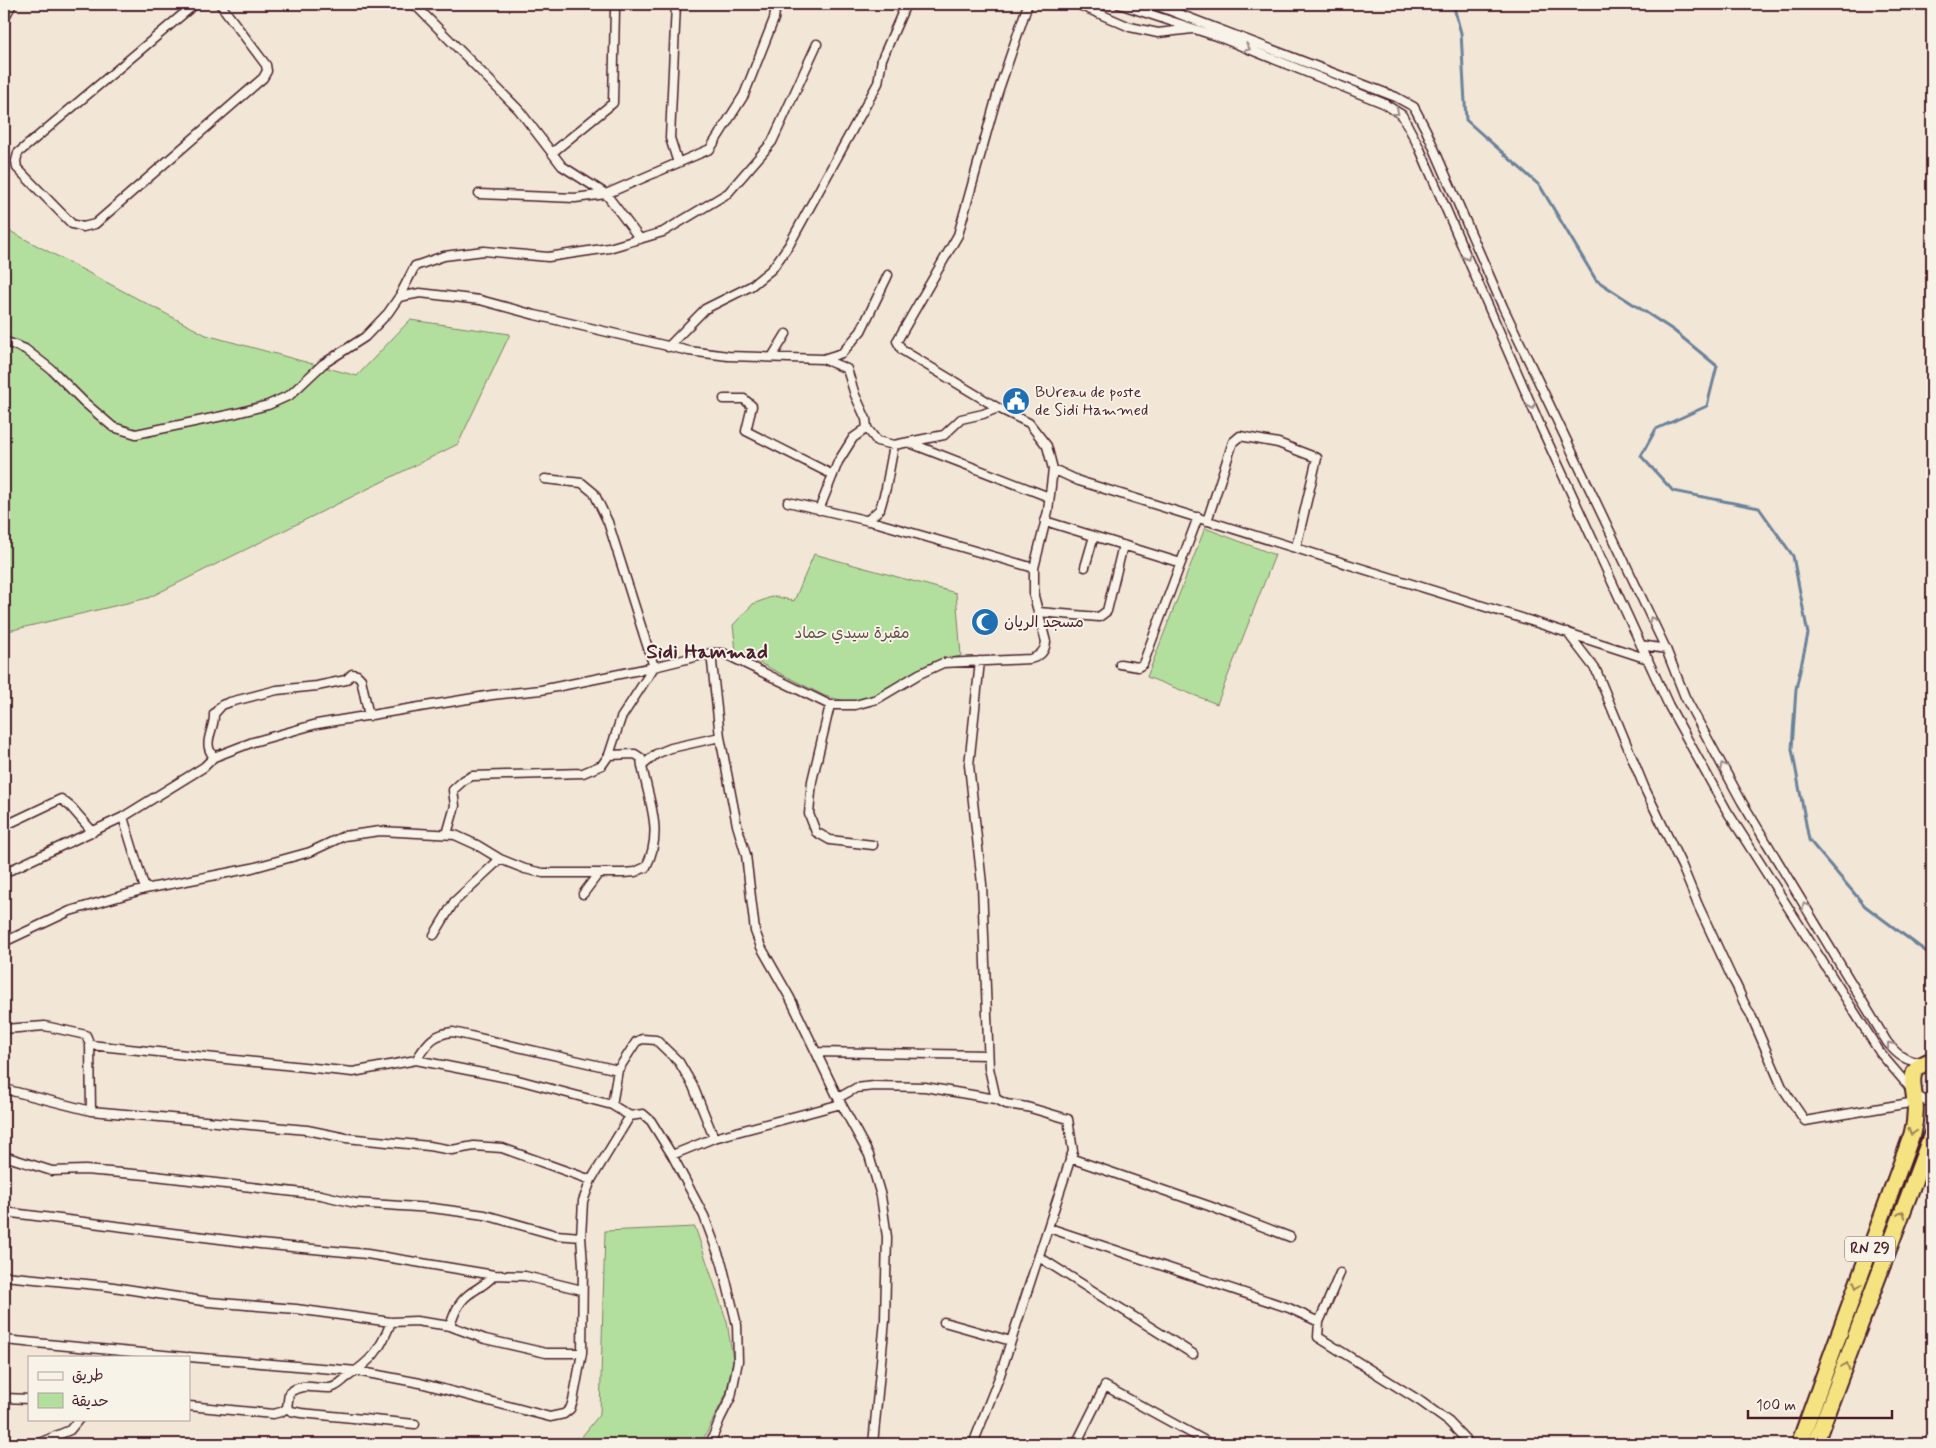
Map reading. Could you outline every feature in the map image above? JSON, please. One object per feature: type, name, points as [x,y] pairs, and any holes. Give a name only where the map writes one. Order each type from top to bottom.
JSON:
[{"type":"highway","name":"RN 29","points":[[1799,1444],[1912,1134],[1915,1118],[1912,1077],[1917,1069],[1931,1061]]},
{"type":"highway","name":"RN 29","points":[[1815,1444],[1932,1134]]},
{"type":"street","points":[[4,19],[12,4]]},
{"type":"street","points":[[195,4],[18,152],[17,168],[72,224],[83,227],[95,224],[263,78],[267,71],[266,65],[220,4]]},
{"type":"street","points":[[414,4],[519,110],[562,166],[606,194],[640,239]]},
{"type":"street","points":[[552,153],[613,103],[614,4]]},
{"type":"street","points":[[676,4],[670,138],[678,163]]},
{"type":"street","points":[[479,194],[575,198],[606,194],[710,149],[744,94],[774,19],[776,4]]},
{"type":"street","points":[[668,347],[705,309],[751,286],[772,269],[789,245],[878,84],[882,60],[906,4]]},
{"type":"street","points":[[4,873],[123,817],[204,766],[214,757],[253,742],[317,724],[492,694],[541,690],[654,667],[711,653],[723,653],[830,705],[855,705],[877,699],[938,664],[980,661],[1006,662],[1030,660],[1039,656],[1045,650],[1046,642],[1034,596],[1034,568],[1046,521],[1053,469],[1046,446],[1029,424],[998,408],[902,350],[897,341],[958,235],[998,92],[1028,4]]},
{"type":"street","points":[[1077,4],[1130,27],[1158,33],[1195,29]]},
{"type":"street","points":[[1119,4],[1195,29],[1383,103],[1402,115],[1669,706],[1727,811],[1881,1054],[1914,1097]]},
{"type":"street","points":[[1153,4],[1396,97],[1414,107],[1426,130],[1503,307],[1666,649],[1685,697],[1742,802],[1887,1042],[1904,1059],[1915,1062],[1931,1061]]},
{"type":"street","points":[[4,340],[25,349],[52,370],[84,402],[113,427],[136,434],[268,404],[290,395],[323,364],[365,337],[388,313],[399,297],[415,266],[444,256],[484,251],[548,257],[609,248],[663,232],[728,193],[772,142],[816,44]]},
{"type":"street","points":[[1431,176],[1450,186]]},
{"type":"street","points":[[399,297],[420,293],[480,300],[668,347],[728,356],[824,359],[842,353],[861,331],[888,275]]},
{"type":"street","points":[[772,357],[786,334]]},
{"type":"street","points":[[842,353],[855,395],[866,419],[867,428],[877,441],[894,445],[944,434],[961,419],[998,408]]},
{"type":"street","points":[[824,359],[847,369]]},
{"type":"street","points":[[724,400],[744,399],[752,406],[746,431],[833,475]]},
{"type":"street","points":[[819,510],[838,462],[853,438],[867,428]]},
{"type":"street","points":[[1207,520],[1232,442],[1240,436],[1278,443],[1284,447],[1317,458],[1296,547]]},
{"type":"street","points":[[910,443],[1049,497]]},
{"type":"street","points":[[867,521],[880,509],[894,445]]},
{"type":"street","points":[[1053,469],[1079,481],[1296,547],[1648,659]]},
{"type":"street","points":[[545,478],[582,483],[594,493],[608,522],[654,667]]},
{"type":"street","points":[[788,502],[867,521],[1034,568]]},
{"type":"street","points":[[1120,664],[1138,667],[1143,664],[1198,517]]},
{"type":"street","points":[[1046,521],[1181,563]]},
{"type":"street","points":[[1085,567],[1094,536]]},
{"type":"street","points":[[1038,612],[1099,617],[1104,615],[1107,611],[1123,545]]},
{"type":"street","points":[[1567,632],[1596,670],[1645,789],[1732,978],[1737,985],[1742,1003],[1750,1013],[1782,1087],[1805,1121],[1914,1097],[1932,1102]]},
{"type":"street","points":[[1641,645],[1666,649]]},
{"type":"street","points":[[711,653],[720,737],[737,825],[746,855],[755,931],[761,947],[790,998],[869,1156],[881,1196],[886,1237],[885,1320],[873,1444]]},
{"type":"street","points":[[980,661],[969,766],[982,884],[989,1068],[996,1099]]},
{"type":"street","points":[[447,834],[455,806],[453,790],[464,780],[472,776],[582,773],[602,765],[609,755],[621,718],[654,667]]},
{"type":"street","points":[[214,757],[209,752],[207,744],[215,722],[214,714],[222,705],[230,702],[277,690],[317,686],[346,680],[352,674],[357,674],[361,679],[369,716]]},
{"type":"street","points":[[830,705],[812,781],[809,814],[816,832],[830,840],[873,845]]},
{"type":"street","points":[[642,766],[656,754],[671,748],[720,737]]},
{"type":"street","points":[[4,942],[70,911],[145,889],[252,868],[310,852],[344,836],[380,831],[455,835],[478,845],[500,859],[543,873],[598,874],[635,872],[646,867],[651,857],[656,836],[655,820],[641,758],[635,754],[609,755]]},
{"type":"street","points":[[4,826],[61,799],[71,807],[93,832]]},
{"type":"street","points":[[123,817],[145,889]]},
{"type":"street","points":[[434,935],[454,902],[500,859]]},
{"type":"street","points":[[583,894],[598,874]]},
{"type":"street","points":[[4,1028],[45,1026],[86,1035],[90,1045],[91,1111]]},
{"type":"street","points":[[416,1060],[428,1042],[441,1034],[453,1032],[618,1070]]},
{"type":"street","points":[[612,1105],[618,1070],[636,1042],[642,1039],[656,1040],[679,1062],[693,1086],[714,1138]]},
{"type":"street","points":[[90,1045],[353,1072],[416,1060],[518,1080],[612,1105],[630,1116],[643,1114],[651,1121],[672,1155],[704,1216],[722,1264],[737,1325],[738,1361],[731,1396],[710,1444]]},
{"type":"street","points":[[816,1052],[988,1055]]},
{"type":"street","points":[[672,1155],[714,1138],[840,1101],[856,1088],[874,1086],[925,1087],[996,1099],[1006,1104],[1027,1107],[1068,1119],[1073,1151],[1012,1341],[973,1444]]},
{"type":"street","points":[[4,1089],[91,1111],[307,1130],[346,1138],[452,1150],[474,1146],[502,1148],[522,1154],[553,1168],[591,1180]]},
{"type":"street","points":[[190,1357],[357,1371],[420,1383],[550,1416],[557,1416],[570,1410],[582,1353],[581,1236],[583,1201],[591,1180],[630,1116]]},
{"type":"street","points":[[4,1156],[52,1171],[85,1170],[146,1175],[321,1196],[355,1203],[432,1208],[485,1215],[556,1235],[581,1236]]},
{"type":"street","points":[[1070,1158],[1209,1206],[1290,1237]]},
{"type":"street","points":[[4,1212],[260,1244],[367,1254],[494,1275],[525,1276],[582,1290]]},
{"type":"street","points":[[1049,1228],[1288,1308],[1319,1322]]},
{"type":"street","points":[[1039,1257],[1193,1354]]},
{"type":"street","points":[[1340,1274],[1319,1322],[1318,1337],[1420,1401],[1449,1422],[1470,1444]]},
{"type":"street","points":[[450,1326],[460,1302],[494,1275]]},
{"type":"street","points":[[4,1276],[107,1286],[209,1302],[296,1309],[391,1322],[416,1321],[450,1326],[486,1339],[546,1353],[582,1353]]},
{"type":"street","points":[[190,1406],[274,1414],[281,1412],[286,1408],[289,1393],[296,1387],[308,1385],[330,1388],[338,1385],[357,1371],[377,1353],[391,1322]]},
{"type":"street","points":[[944,1322],[1012,1341]]},
{"type":"street","points":[[4,1340],[174,1356]]},
{"type":"street","points":[[1076,1444],[1105,1386],[1211,1444]]},
{"type":"street","points":[[4,1398],[28,1400]]},
{"type":"street","points":[[286,1408],[292,1411],[415,1424]]},
{"type":"street","points":[[37,1444],[70,1430],[78,1420]]},
{"type":"green space","points":[[4,228],[206,335],[357,376],[410,320],[510,334],[458,444],[148,598],[4,632]]},
{"type":"green space","points":[[1205,528],[1275,555],[1217,704],[1147,677]]},
{"type":"green space","name":"مقبرة سيدي حماد","points":[[814,554],[956,593],[961,656],[932,662],[880,694],[863,700],[849,702],[825,696],[736,651],[733,625],[753,604],[774,596],[794,601]]},
{"type":"green space","points":[[695,1227],[727,1322],[733,1360],[726,1394],[701,1444],[576,1444],[600,1414],[605,1231]]},
{"type":"waterway","points":[[1453,4],[1461,33],[1466,120],[1540,186],[1596,280],[1673,330],[1717,366],[1707,406],[1656,429],[1641,456],[1673,491],[1759,508],[1793,556],[1808,634],[1796,689],[1792,749],[1809,840],[1865,906],[1932,956]]},
{"type":"place","name":"BUreau de poste de Sidi Hammed","points":[[1016,401]]},
{"type":"place","name":"مسجد الريان","points":[[985,622]]},
{"type":"district","name":"Sidi Hammad","points":[[707,652]]}]
